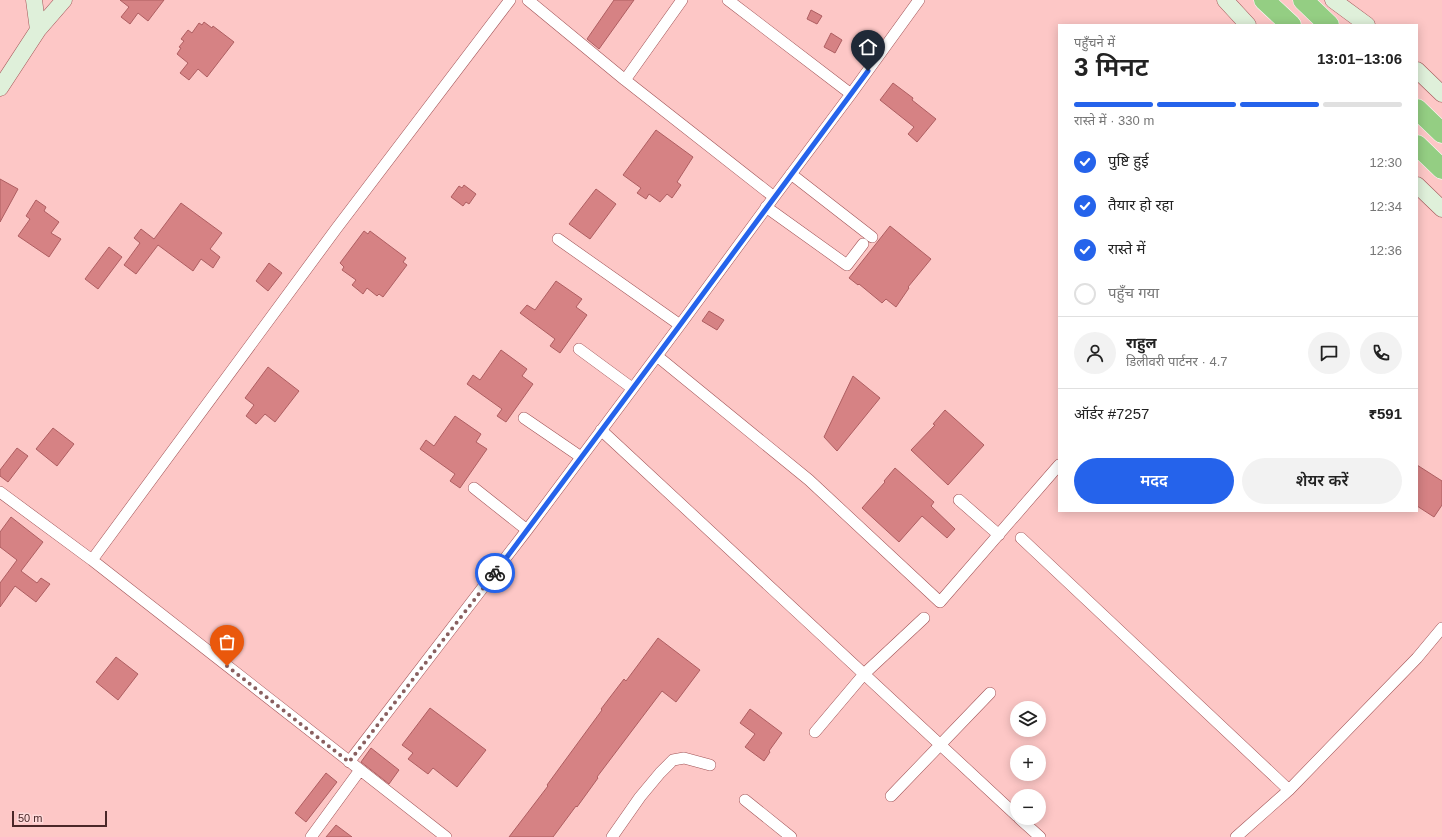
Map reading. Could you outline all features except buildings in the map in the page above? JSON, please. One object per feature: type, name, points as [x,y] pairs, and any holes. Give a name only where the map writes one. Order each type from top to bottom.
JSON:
[{"type":"highway","points":[[1264,0],[1290,24]]},
{"type":"highway","points":[[1303,0],[1328,24]]},
{"type":"highway","points":[[1418,110],[1442,133]]},
{"type":"highway","points":[[1418,146],[1442,169]]},
{"type":"street","points":[[34,0],[38,30]]},
{"type":"street","points":[[0,88],[38,30],[64,0]]},
{"type":"street","points":[[92,560],[336,229],[510,0]]},
{"type":"street","points":[[528,0],[625,80],[774,196]]},
{"type":"street","points":[[625,80],[682,0]]},
{"type":"street","points":[[728,0],[851,94]]},
{"type":"street","points":[[349,762],[527,530],[657,356],[851,94],[918,0]]},
{"type":"street","points":[[1225,0],[1247,24]]},
{"type":"street","points":[[1333,0],[1366,24]]},
{"type":"street","points":[[1418,71],[1442,94]]},
{"type":"street","points":[[791,174],[872,237]]},
{"type":"street","points":[[1418,186],[1442,208]]},
{"type":"street","points":[[766,207],[847,265],[863,244]]},
{"type":"street","points":[[558,239],[680,325]]},
{"type":"street","points":[[579,349],[632,388]]},
{"type":"street","points":[[657,356],[809,480],[940,602],[1058,466]]},
{"type":"street","points":[[524,418],[581,457]]},
{"type":"street","points":[[601,430],[1010,810]]},
{"type":"street","points":[[474,488],[527,530]]},
{"type":"street","points":[[0,492],[92,560],[446,837]]},
{"type":"street","points":[[959,500],[999,535]]},
{"type":"street","points":[[1021,538],[1289,790]]},
{"type":"street","points":[[816,732],[864,674],[924,618]]},
{"type":"street","points":[[1236,837],[1289,790],[1418,658],[1442,628]]},
{"type":"street","points":[[891,796],[990,694]]},
{"type":"street","points":[[612,837],[640,797],[673,760],[684,758],[710,766]]},
{"type":"street","points":[[311,837],[360,770]]},
{"type":"street","points":[[745,800],[791,837]]},
{"type":"street","points":[[1027,825],[1040,837]]},
{"type":"way so far","points":[[227,666],[349,762],[495,573]]},
{"type":"route","points":[[495,573],[868,71]]}]
